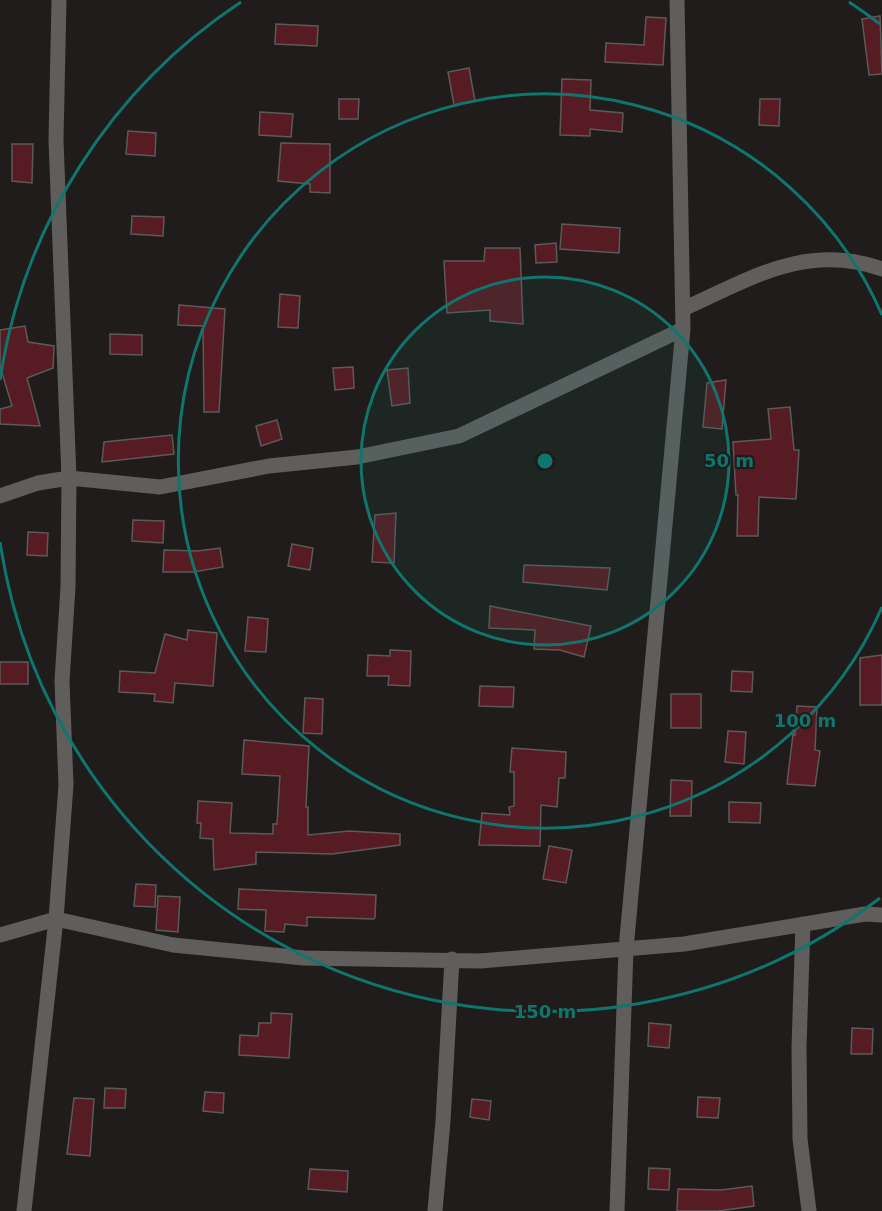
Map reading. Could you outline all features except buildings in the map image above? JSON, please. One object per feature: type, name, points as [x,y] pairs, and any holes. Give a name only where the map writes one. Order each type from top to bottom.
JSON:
[{"type":"street","points":[[24,1211],[56,919],[66,785],[62,681],[68,586],[69,478],[56,140],[59,0]]},
{"type":"street","points":[[617,1211],[626,949],[683,330],[677,0]]},
{"type":"street","points":[[683,309],[784,264],[814,259],[836,259],[882,269]]},
{"type":"street","points":[[0,495],[38,483],[69,478],[160,487],[268,466],[357,457],[459,436],[683,330]]},
{"type":"street","points":[[0,935],[56,919],[173,945],[304,958],[480,961],[684,945],[865,914],[882,915]]},
{"type":"street","points":[[803,924],[799,1047],[800,1139],[809,1211]]},
{"type":"street","points":[[435,1211],[443,1121],[452,959]]}]
